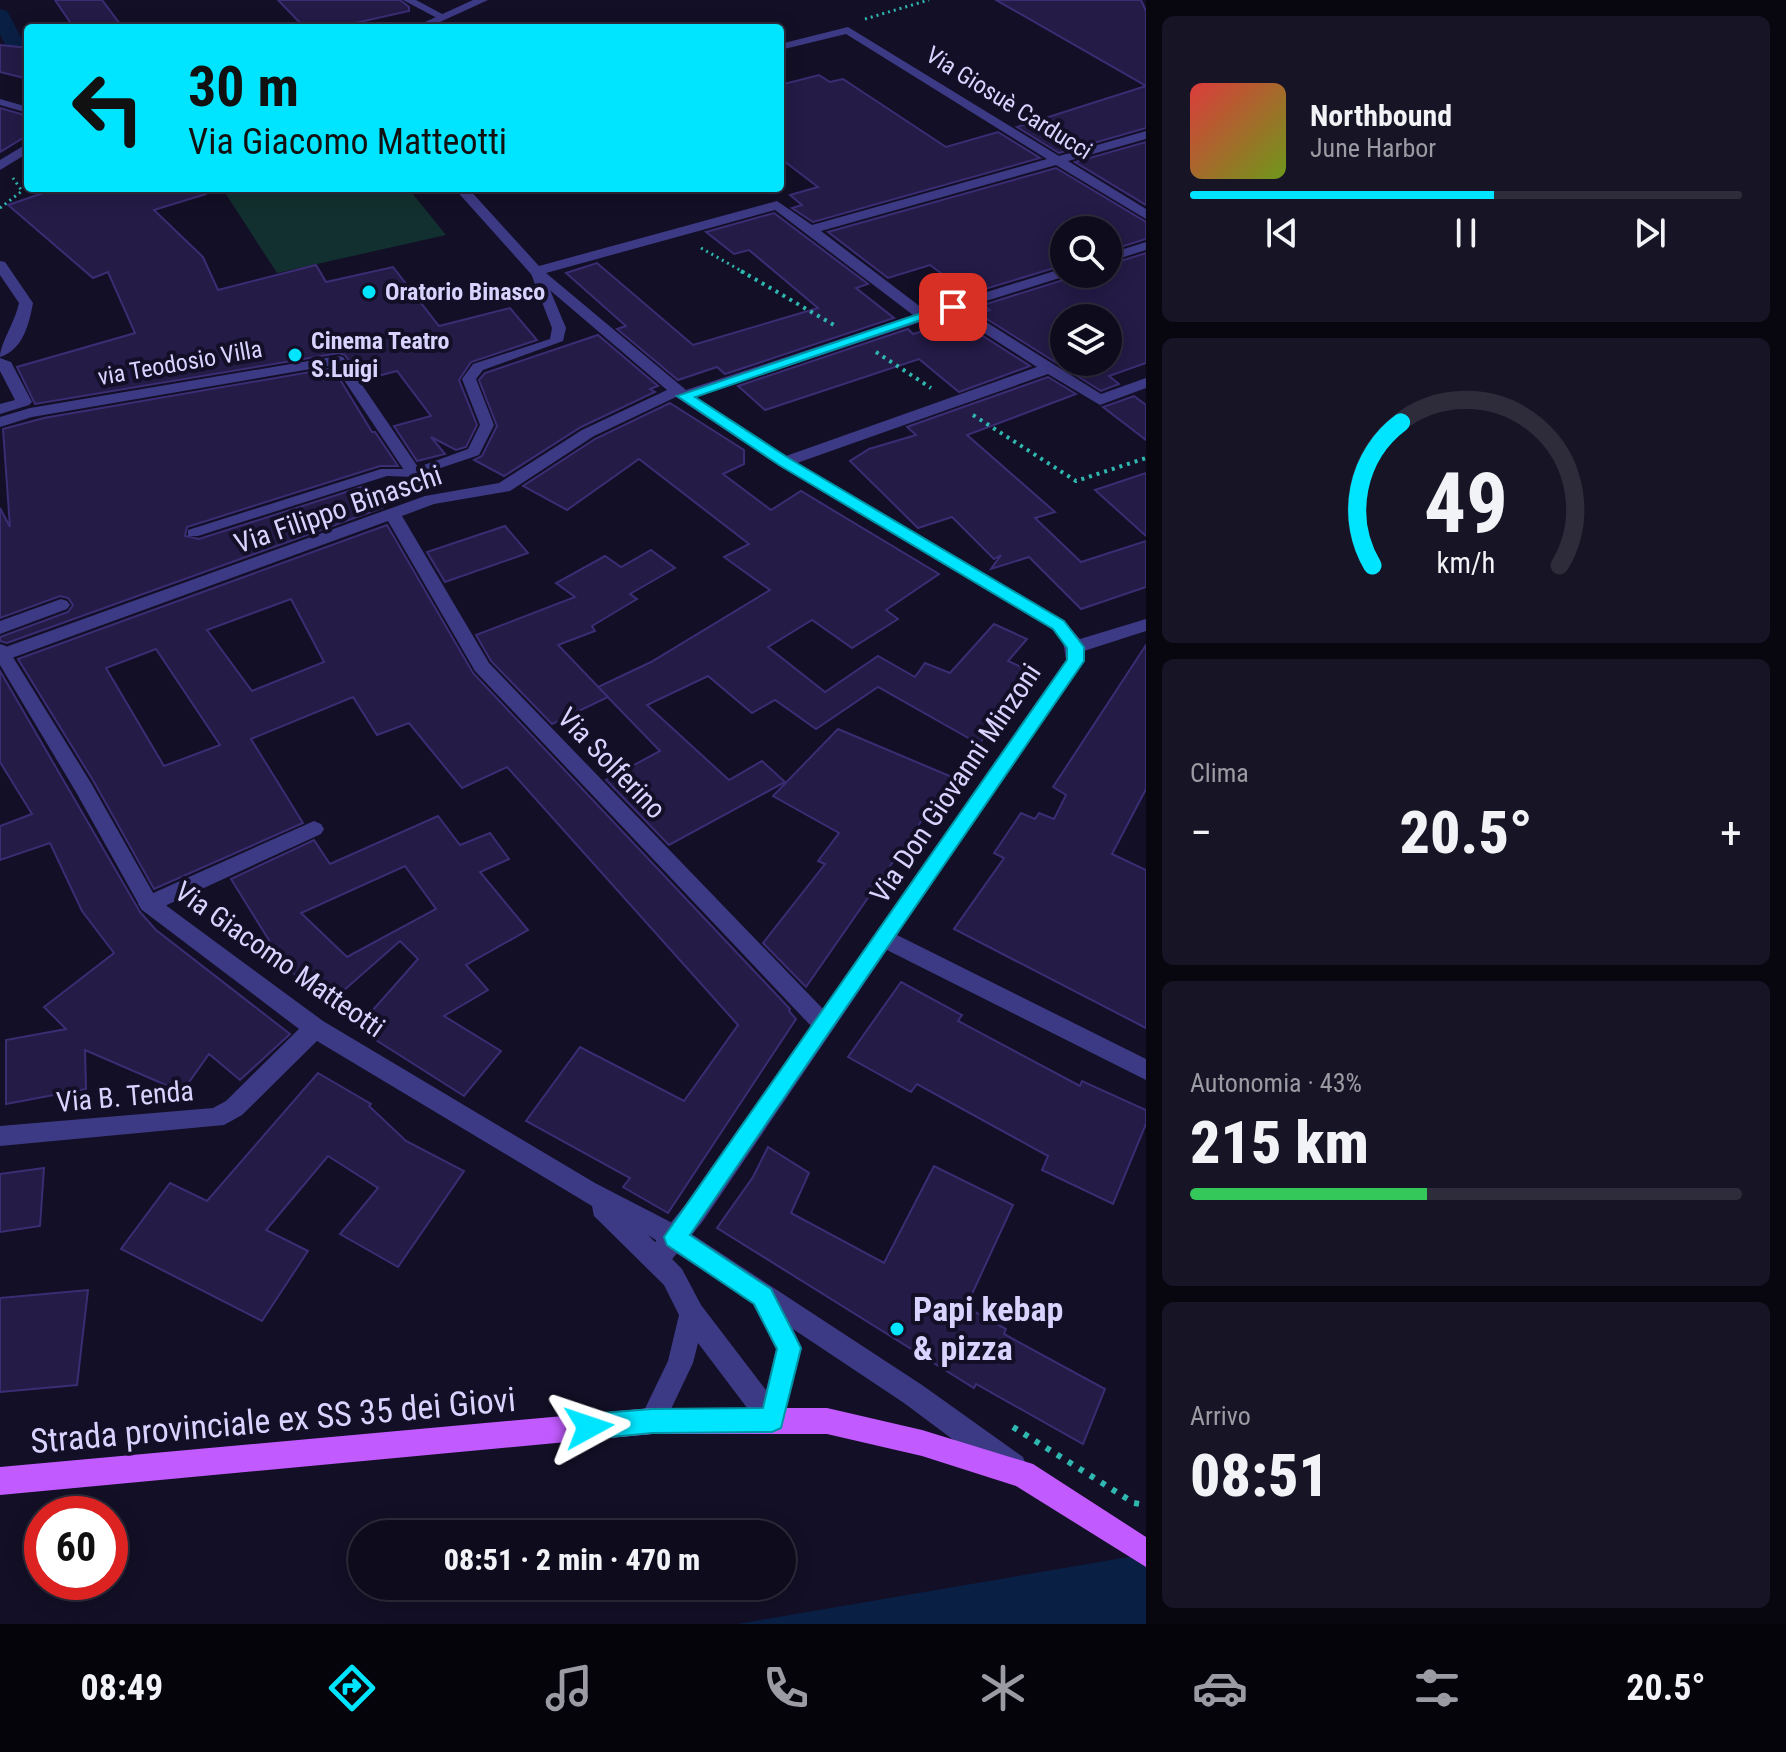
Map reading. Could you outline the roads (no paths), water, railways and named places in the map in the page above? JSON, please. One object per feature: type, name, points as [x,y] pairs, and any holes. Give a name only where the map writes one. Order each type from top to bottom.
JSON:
[{"type":"main road","name":"Strada provinciale ex SS 35 dei Giovi","points":[[0,1481],[652,1421],[827,1421],[922,1443],[1023,1474],[1146,1553]]},
{"type":"street","points":[[426,24],[482,0]]},
{"type":"street","name":"Via Giosuè Carducci","points":[[784,46],[848,30],[1146,215]]},
{"type":"street","points":[[811,230],[1146,135]]},
{"type":"street","points":[[5,170],[24,151]]},
{"type":"street","name":"Via Don Giovanni Minzoni","points":[[465,192],[536,271],[680,394],[784,462],[1058,625],[1076,647],[1075,661],[885,939],[656,1260]]},
{"type":"street","points":[[536,271],[777,205],[925,317]]},
{"type":"street","points":[[1122,254],[1146,246]]},
{"type":"street","points":[[0,265],[26,303],[22,326],[9,346],[0,353]]},
{"type":"street","name":"Via Filippo Binaschi","points":[[1,653],[431,500],[504,487],[588,433],[680,394],[1050,276]]},
{"type":"street","points":[[953,307],[1100,400],[1146,383]]},
{"type":"street","name":"via Teodosio Villa","points":[[0,422],[30,413],[338,360],[414,473]]},
{"type":"street","points":[[0,364],[3,362],[24,402],[0,409]]},
{"type":"street","points":[[784,462],[1049,368]]},
{"type":"street","name":"Via Solferino","points":[[393,515],[482,667],[823,1024]]},
{"type":"street","points":[[0,628],[61,605]]},
{"type":"street","points":[[1076,647],[1146,625]]},
{"type":"street","name":"Via Giacomo Matteotti","points":[[1,653],[84,788],[149,904],[315,1028],[586,1191],[675,1237],[913,1394],[1023,1474]]},
{"type":"street","points":[[149,904],[314,829]]},
{"type":"street","points":[[885,939],[1146,1070]]},
{"type":"street","name":"Via B. Tenda","points":[[0,1136],[216,1118],[234,1108],[315,1028]]},
{"type":"street","name":"Via Giacomo Matteotti","points":[[586,1191],[673,1277],[692,1314],[772,1420]]},
{"type":"street","name":"Via Giacomo Matteotti","points":[[763,1296],[789,1348],[772,1420]]},
{"type":"street","points":[[652,1421],[680,1363],[692,1314]]},
{"type":"lane","points":[[408,0],[441,16]]},
{"type":"lane","points":[[0,102],[24,109]]},
{"type":"lane","points":[[193,533],[386,472],[414,473],[474,452],[487,425],[469,379],[478,367],[556,341],[559,328],[536,271]]},
{"type":"water","points":[[1146,1554],[1146,1624],[737,1624]]},
{"type":"waterway","points":[[0,15],[16,46],[9,59],[0,66]]},
{"type":"place","name":"Oratorio Binasco","points":[[369,292]]},
{"type":"place","name":"Cinema Teatro S.Luigi","points":[[295,355]]},
{"type":"place","name":"Papi kebap & pizza","points":[[897,1329]]}]
